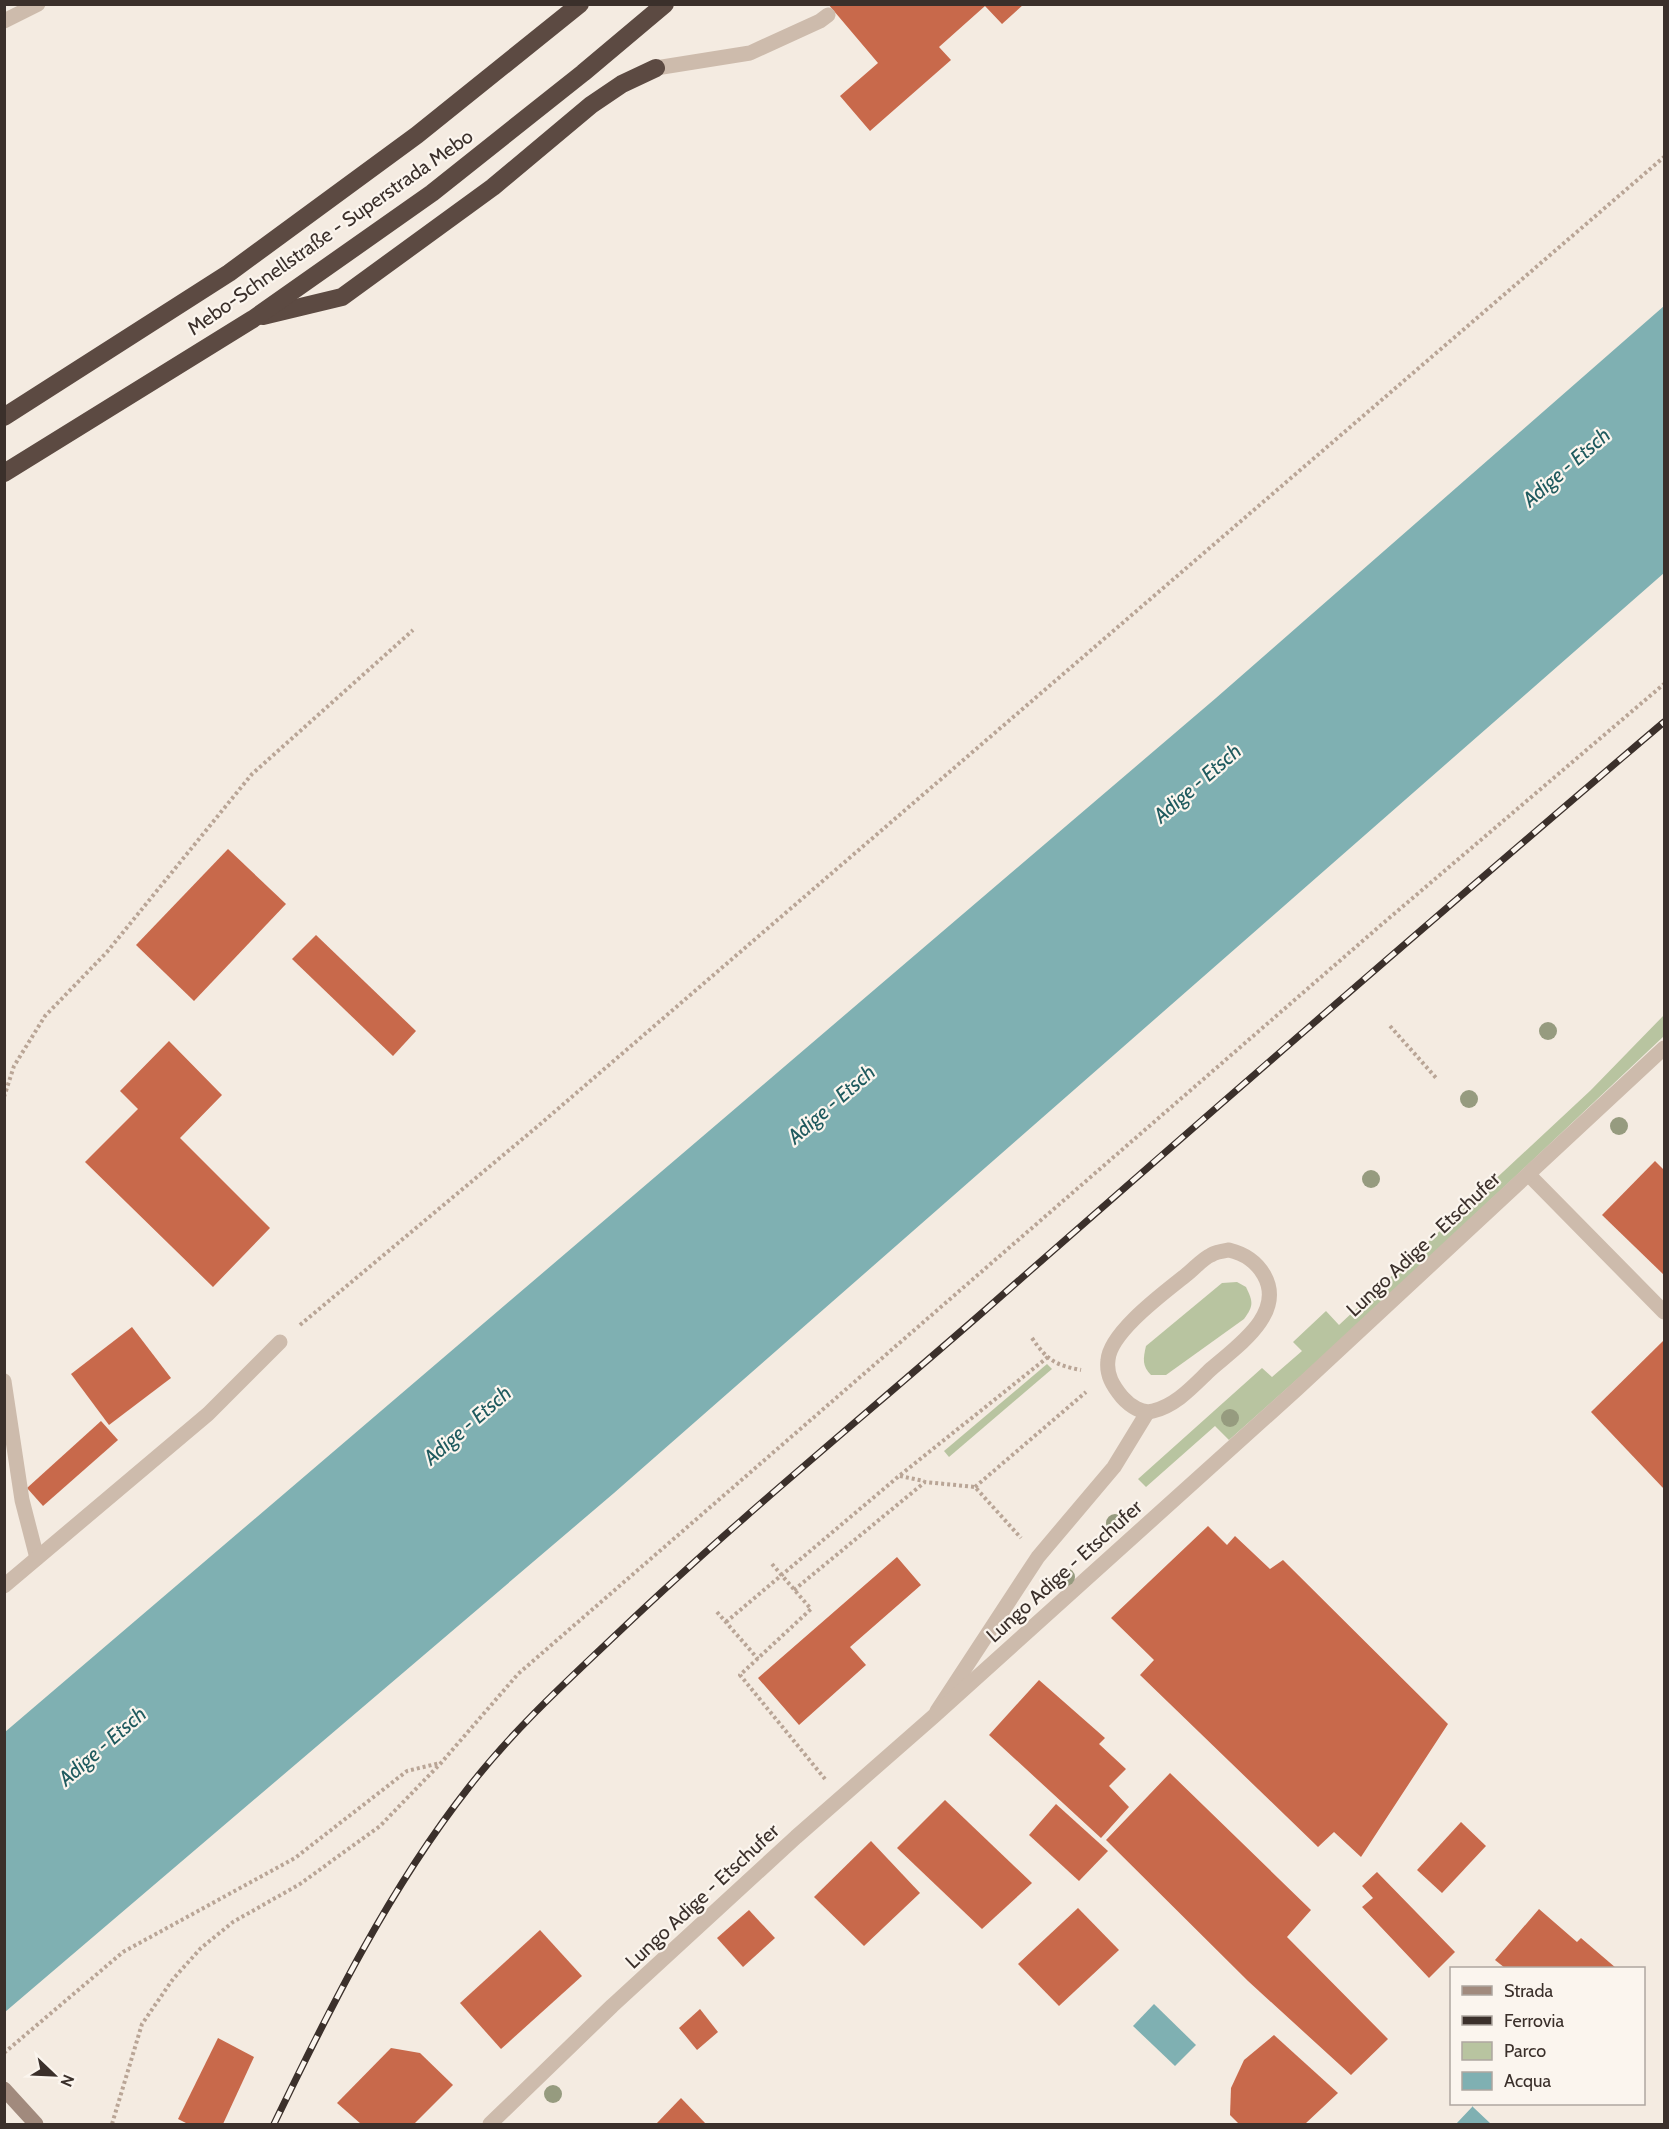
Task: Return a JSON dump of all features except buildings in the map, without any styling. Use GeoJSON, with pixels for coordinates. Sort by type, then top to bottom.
{"type":"FeatureCollection","features":[{"type":"Feature","properties":{"kind":"highway","name":"Mebo-Schnellstraße - Superstrada Mebo"},"geometry":{"type":"LineString","coordinates":[[4,417],[229,273],[417,135],[580,4]]}},
{"type":"Feature","properties":{"kind":"highway","name":"Mebo-Schnellstraße - Superstrada Mebo"},"geometry":{"type":"LineString","coordinates":[[4,473],[253,319],[432,193],[584,73],[665,4]]}},
{"type":"Feature","properties":{"kind":"highway"},"geometry":{"type":"LineString","coordinates":[[253,319],[342,297],[493,187],[591,105],[622,84],[656,68]]}},
{"type":"Feature","properties":{"kind":"main road"},"geometry":{"type":"LineString","coordinates":[[4,2089],[36,2124]]}},
{"type":"Feature","properties":{"kind":"street"},"geometry":{"type":"LineString","coordinates":[[4,21],[38,4]]}},
{"type":"Feature","properties":{"kind":"street"},"geometry":{"type":"LineString","coordinates":[[656,68],[750,53],[820,21],[828,15]]}},
{"type":"Feature","properties":{"kind":"street","name":"Lungo Adige - Etschufer"},"geometry":{"type":"LineString","coordinates":[[490,2124],[612,2006],[841,1796],[934,1716],[1297,1389],[1665,1048]]}},
{"type":"Feature","properties":{"kind":"street"},"geometry":{"type":"LineString","coordinates":[[1529,1175],[1665,1312]]}},
{"type":"Feature","properties":{"kind":"street"},"geometry":{"type":"LineString","coordinates":[[934,1716],[1038,1557],[1114,1467],[1147,1413],[1168,1407],[1254,1331],[1266,1312],[1270,1297],[1267,1281],[1259,1266],[1244,1254],[1229,1250],[1211,1255],[1133,1320],[1112,1344],[1107,1359],[1109,1375],[1114,1388],[1126,1401],[1147,1413]]}},
{"type":"Feature","properties":{"kind":"street"},"geometry":{"type":"LineString","coordinates":[[4,1586],[208,1414],[280,1342]]}},
{"type":"Feature","properties":{"kind":"street"},"geometry":{"type":"LineString","coordinates":[[4,1381],[22,1500],[37,1558]]}},
{"type":"Feature","properties":{"kind":"path"},"geometry":{"type":"LineString","coordinates":[[280,1342],[547,1118],[1665,157]]}},
{"type":"Feature","properties":{"kind":"path"},"geometry":{"type":"LineString","coordinates":[[4,1097],[14,1066],[45,1016],[107,952],[252,774],[413,630]]}},
{"type":"Feature","properties":{"kind":"path"},"geometry":{"type":"LineString","coordinates":[[112,2124],[142,2024],[173,1979],[201,1948],[233,1922],[300,1884],[380,1826],[441,1763],[518,1674],[1381,925],[1665,684]]}},
{"type":"Feature","properties":{"kind":"path"},"geometry":{"type":"LineString","coordinates":[[1390,1026],[1437,1079]]}},
{"type":"Feature","properties":{"kind":"path"},"geometry":{"type":"LineString","coordinates":[[1032,1338],[1040,1350],[1059,1366],[1109,1375]]}},
{"type":"Feature","properties":{"kind":"path"},"geometry":{"type":"LineString","coordinates":[[726,1622],[899,1476],[1048,1357]]}},
{"type":"Feature","properties":{"kind":"path"},"geometry":{"type":"LineString","coordinates":[[975,1487],[1079,1397],[1109,1375]]}},
{"type":"Feature","properties":{"kind":"path"},"geometry":{"type":"LineString","coordinates":[[899,1476],[925,1482],[975,1487],[1038,1557]]}},
{"type":"Feature","properties":{"kind":"path"},"geometry":{"type":"LineString","coordinates":[[794,1590],[925,1482]]}},
{"type":"Feature","properties":{"kind":"path"},"geometry":{"type":"LineString","coordinates":[[772,1564],[811,1609],[740,1675],[830,1786],[841,1796]]}},
{"type":"Feature","properties":{"kind":"path"},"geometry":{"type":"LineString","coordinates":[[717,1612],[758,1659]]}},
{"type":"Feature","properties":{"kind":"path"},"geometry":{"type":"LineString","coordinates":[[4,2053],[123,1952],[295,1858],[407,1771],[441,1763]]}},
{"type":"Feature","properties":{"kind":"green space"},"geometry":{"type":"Polygon","coordinates":[[[1664,1015],[1664,1036],[1357,1326],[1229,1440],[1215,1426],[1146,1487],[1138,1479],[1262,1368],[1272,1377],[1302,1351],[1293,1342],[1326,1311],[1339,1325],[1591,1090],[1664,1015]]]}},
{"type":"Feature","properties":{"kind":"green space"},"geometry":{"type":"Polygon","coordinates":[[[1237,1282],[1246,1287],[1251,1300],[1250,1310],[1244,1319],[1166,1375],[1151,1375],[1144,1362],[1146,1346],[1222,1283],[1237,1282]]]}},
{"type":"Feature","properties":{"kind":"green space"},"geometry":{"type":"Polygon","coordinates":[[[1047,1364],[1052,1369],[949,1457],[944,1451],[1047,1364]]]}},
{"type":"Feature","properties":{"kind":"water","name":"Adige - Etsch"},"geometry":{"type":"Polygon","coordinates":[[[1664,306],[1664,573],[614,1493],[5,2012],[5,1732],[1216,698],[1664,306]]]}},
{"type":"Feature","properties":{"kind":"water"},"geometry":{"type":"Polygon","coordinates":[[[1154,2004],[1196,2045],[1175,2066],[1133,2026],[1154,2004]]]}},
{"type":"Feature","properties":{"kind":"water"},"geometry":{"type":"Polygon","coordinates":[[[1473,2107],[1491,2124],[1456,2124],[1473,2107]]]}},
{"type":"Feature","properties":{"kind":"railway"},"geometry":{"type":"LineString","coordinates":[[274,2124],[362,1950],[413,1866],[469,1787],[542,1705],[667,1587],[759,1505],[1664,722]]}}]}
